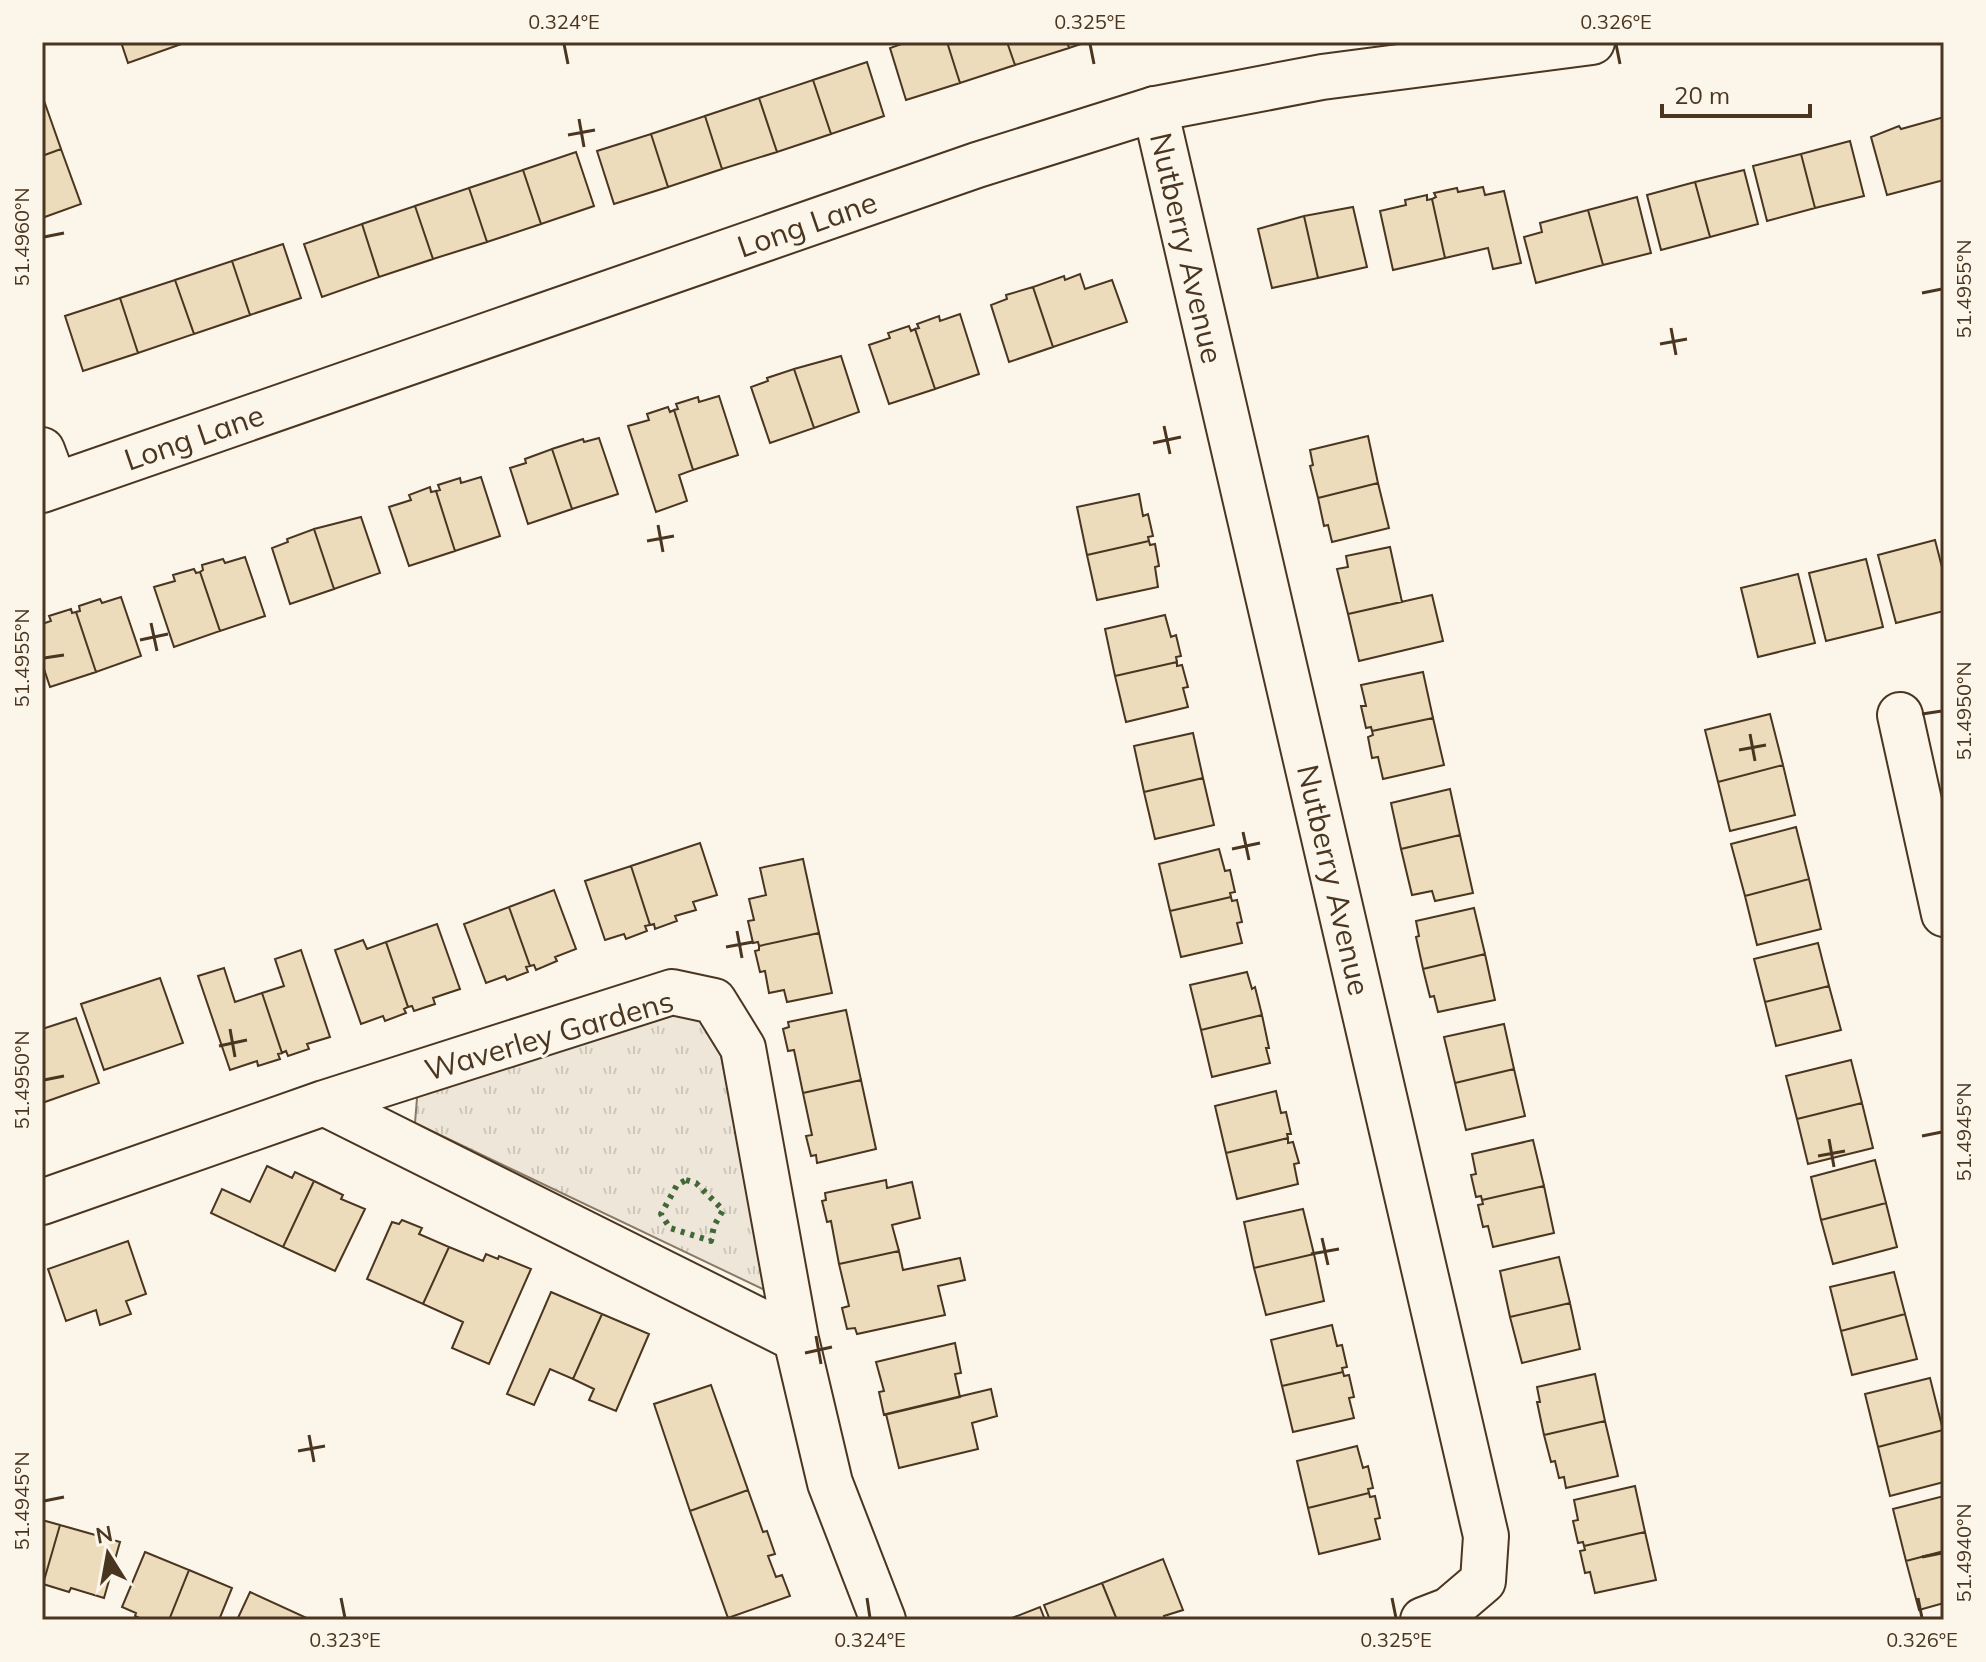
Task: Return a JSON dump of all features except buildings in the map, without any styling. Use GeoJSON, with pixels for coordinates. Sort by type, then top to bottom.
{"type":"FeatureCollection","features":[{"type":"Feature","properties":{"kind":"street","name":"Long Lane"},"geometry":{"type":"LineString","coordinates":[[46,475],[977,165],[1155,109],[1322,77],[1592,42]]}},
{"type":"Feature","properties":{"kind":"street","name":"Nutberry Avenue"},"geometry":{"type":"LineString","coordinates":[[1155,109],[1486,1536],[1483,1581],[1449,1610],[1423,1620]]}},
{"type":"Feature","properties":{"kind":"street"},"geometry":{"type":"LineString","coordinates":[[1900,715],[1930,781],[1944,914]]}},
{"type":"Feature","properties":{"kind":"street","name":"Waverley Gardens"},"geometry":{"type":"LineString","coordinates":[[42,1202],[324,1103],[672,992],[714,1001],[743,1048],[796,1339],[830,1483],[883,1620]]}},
{"type":"Feature","properties":{"kind":"street"},"geometry":{"type":"LineString","coordinates":[[324,1103],[796,1339]]}},
{"type":"Feature","properties":{"kind":"green space"},"geometry":{"type":"Polygon","coordinates":[[[657,1002],[715,1026],[769,1292],[415,1123],[418,1086],[657,1002]]]}},
{"type":"Feature","properties":{"kind":"hedge"},"geometry":{"type":"LineString","coordinates":[[686,1180],[696,1183],[723,1210],[714,1226],[711,1241],[670,1228],[661,1214],[677,1185],[686,1180]]}}]}
